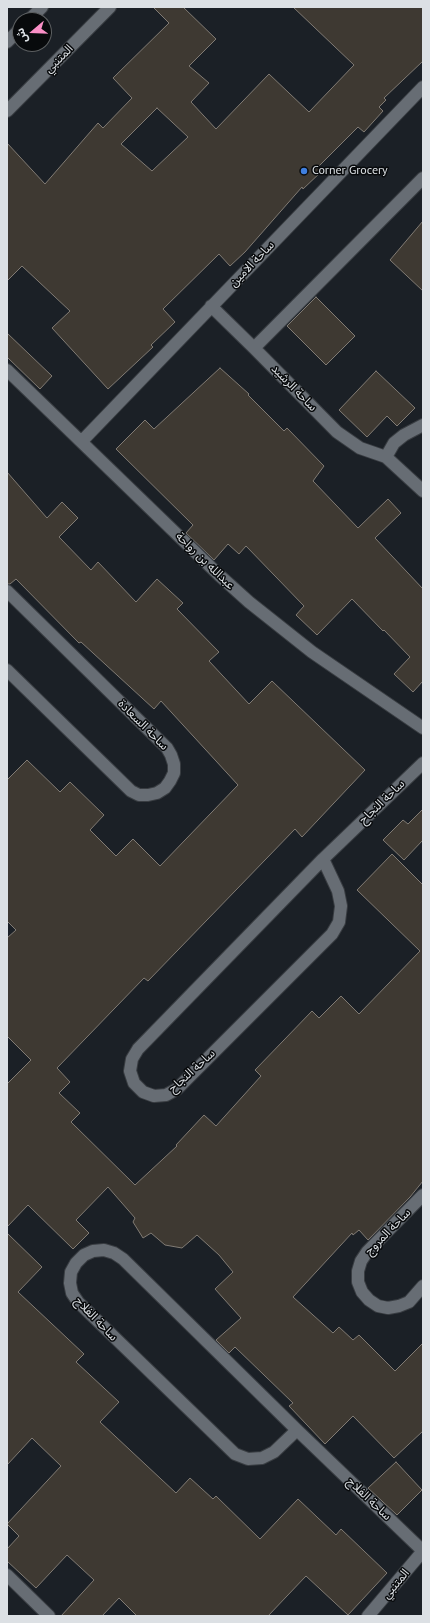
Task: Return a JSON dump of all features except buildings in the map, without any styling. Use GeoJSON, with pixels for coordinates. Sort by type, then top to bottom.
{"type":"FeatureCollection","features":[{"type":"Feature","properties":{"kind":"street","name":"المتنبي"},"geometry":{"type":"LineString","coordinates":[[7,111],[110,7]]}},
{"type":"Feature","properties":{"kind":"street","name":"ساحة الامين"},"geometry":{"type":"LineString","coordinates":[[82,441],[423,88]]}},
{"type":"Feature","properties":{"kind":"street"},"geometry":{"type":"LineString","coordinates":[[254,348],[423,178]]}},
{"type":"Feature","properties":{"kind":"street","name":"ساحة الرشيد"},"geometry":{"type":"LineString","coordinates":[[211,306],[337,432],[360,448],[386,457],[423,491]]}},
{"type":"Feature","properties":{"kind":"street","name":"عبدالله بن رواحة"},"geometry":{"type":"LineString","coordinates":[[7,370],[248,602],[312,652],[423,728]]}},
{"type":"Feature","properties":{"kind":"street"},"geometry":{"type":"LineString","coordinates":[[386,457],[394,443],[404,435],[423,425]]}},
{"type":"Feature","properties":{"kind":"street","name":"ساحة السعادة"},"geometry":{"type":"LineString","coordinates":[[7,591],[166,748],[172,755],[174,764],[174,773],[170,781],[165,788],[148,796],[139,795],[131,791],[7,670]]}},
{"type":"Feature","properties":{"kind":"street","name":"ساحة النجاح"},"geometry":{"type":"LineString","coordinates":[[323,859],[338,891],[341,906],[339,922],[332,934],[177,1089],[166,1095],[154,1096],[143,1092],[134,1083],[130,1072],[132,1059],[138,1049],[323,859],[423,763]]}},
{"type":"Feature","properties":{"kind":"street","name":"ساحة المروج"},"geometry":{"type":"LineString","coordinates":[[423,1195],[368,1252],[361,1261],[358,1271],[358,1282],[362,1292],[369,1300],[378,1306],[388,1308],[409,1302],[423,1286]]}},
{"type":"Feature","properties":{"kind":"street","name":"ساحة الفلاح"},"geometry":{"type":"LineString","coordinates":[[297,1430],[274,1452],[262,1458],[248,1459],[235,1454],[78,1302],[72,1293],[70,1283],[71,1272],[76,1263],[93,1251],[104,1250],[114,1253],[123,1259],[423,1551]]}},
{"type":"Feature","properties":{"kind":"street","name":"المتنبي"},"geometry":{"type":"LineString","coordinates":[[368,1616],[423,1551]]}},
{"type":"Feature","properties":{"kind":"street"},"geometry":{"type":"LineString","coordinates":[[7,1575],[49,1616]]}},
{"type":"Feature","properties":{"kind":"place","name":"Corner Grocery"},"geometry":{"type":"Point","coordinates":[304,171]}}]}
